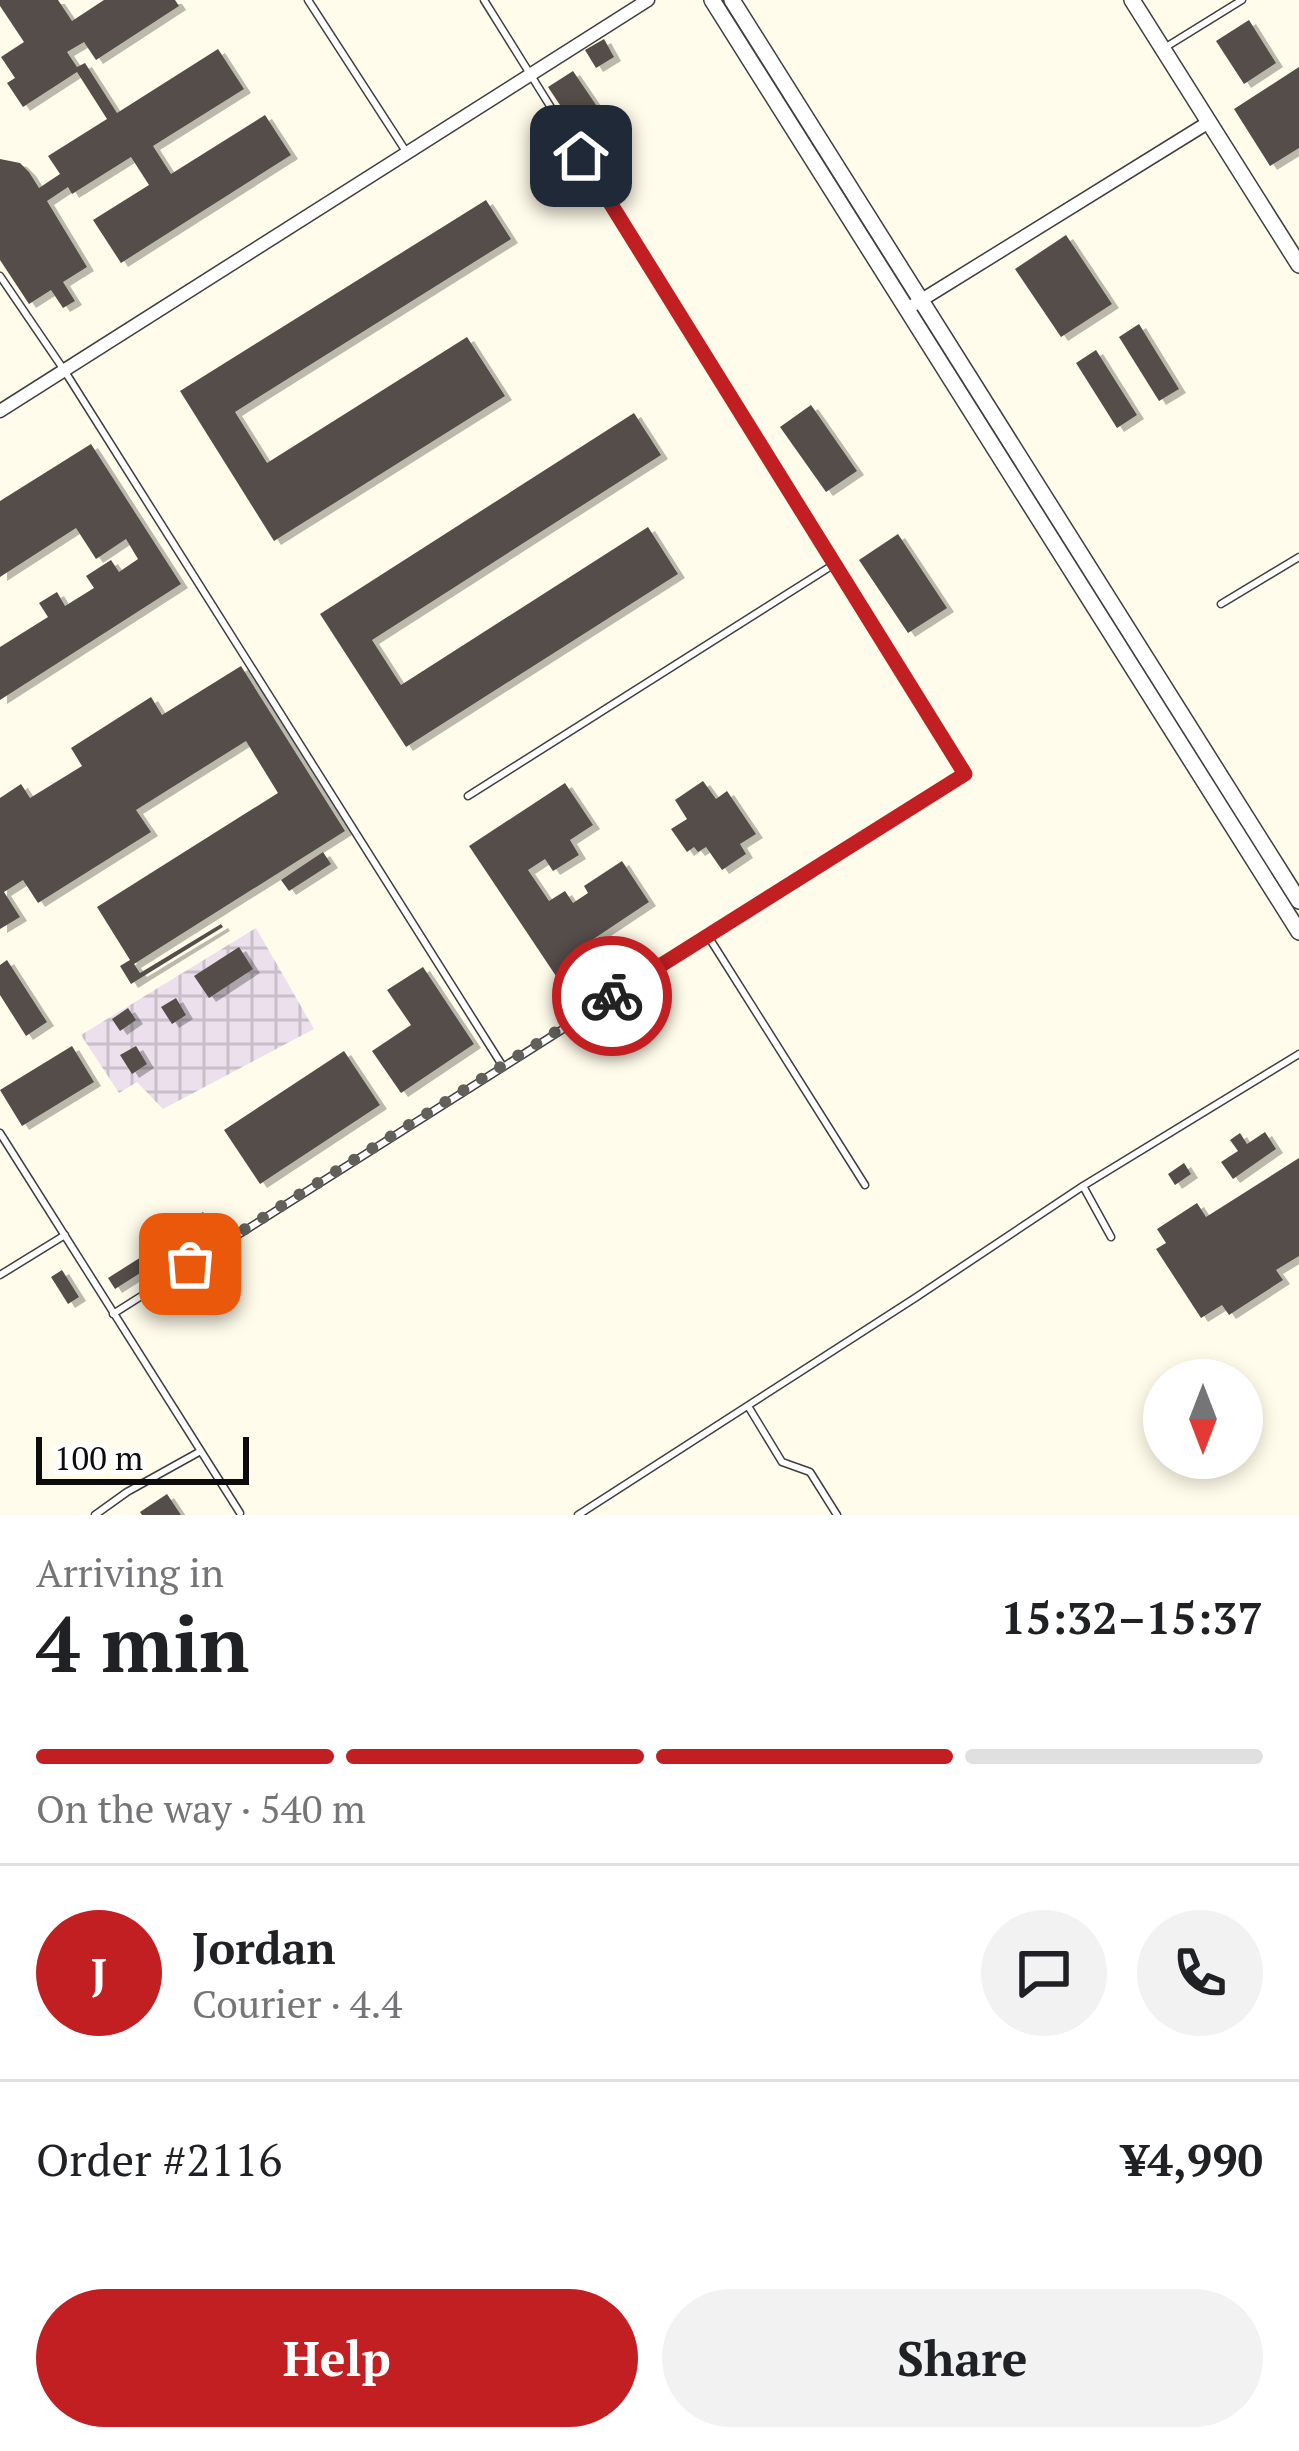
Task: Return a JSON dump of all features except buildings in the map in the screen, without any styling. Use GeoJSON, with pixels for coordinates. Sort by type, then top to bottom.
{"type":"FeatureCollection","features":[{"type":"Feature","properties":{"kind":"street"},"geometry":{"type":"LineString","coordinates":[[0,411],[648,0]]}},
{"type":"Feature","properties":{"kind":"street"},"geometry":{"type":"LineString","coordinates":[[712,0],[1299,901]]}},
{"type":"Feature","properties":{"kind":"street"},"geometry":{"type":"LineString","coordinates":[[732,0],[1299,932]]}},
{"type":"Feature","properties":{"kind":"street"},"geometry":{"type":"LineString","coordinates":[[1132,0],[1299,266]]}},
{"type":"Feature","properties":{"kind":"street"},"geometry":{"type":"LineString","coordinates":[[914,304],[1209,122]]}},
{"type":"Feature","properties":{"kind":"lane"},"geometry":{"type":"LineString","coordinates":[[308,0],[406,153]]}},
{"type":"Feature","properties":{"kind":"lane"},"geometry":{"type":"LineString","coordinates":[[112,1313],[965,774],[484,0]]}},
{"type":"Feature","properties":{"kind":"lane"},"geometry":{"type":"LineString","coordinates":[[1163,49],[1242,0]]}},
{"type":"Feature","properties":{"kind":"lane"},"geometry":{"type":"LineString","coordinates":[[0,275],[502,1065]]}},
{"type":"Feature","properties":{"kind":"lane"},"geometry":{"type":"LineString","coordinates":[[1221,604],[1299,557]]}},
{"type":"Feature","properties":{"kind":"lane"},"geometry":{"type":"LineString","coordinates":[[468,796],[836,562]]}},
{"type":"Feature","properties":{"kind":"lane"},"geometry":{"type":"LineString","coordinates":[[708,936],[865,1185]]}},
{"type":"Feature","properties":{"kind":"lane"},"geometry":{"type":"LineString","coordinates":[[578,1515],[1083,1186],[1299,1054]]}},
{"type":"Feature","properties":{"kind":"lane"},"geometry":{"type":"LineString","coordinates":[[0,1133],[240,1513]]}},
{"type":"Feature","properties":{"kind":"lane"},"geometry":{"type":"LineString","coordinates":[[1083,1186],[1111,1237]]}},
{"type":"Feature","properties":{"kind":"lane"},"geometry":{"type":"LineString","coordinates":[[0,1275],[65,1235]]}},
{"type":"Feature","properties":{"kind":"lane"},"geometry":{"type":"LineString","coordinates":[[748,1406],[782,1462],[810,1472],[837,1515]]}},
{"type":"Feature","properties":{"kind":"lane"},"geometry":{"type":"LineString","coordinates":[[95,1515],[201,1451]]}},
{"type":"Feature","properties":{"kind":"shaded area"},"geometry":{"type":"Polygon","coordinates":[[[256,928],[314,1029],[163,1109],[137,1082],[119,1093],[81,1035],[256,928]]]}},
{"type":"Feature","properties":{"kind":"way so far"},"geometry":{"type":"LineString","coordinates":[[190,1264],[612,996]]}},
{"type":"Feature","properties":{"kind":"route"},"geometry":{"type":"LineString","coordinates":[[581,156],[965,774],[612,996]]}}]}
